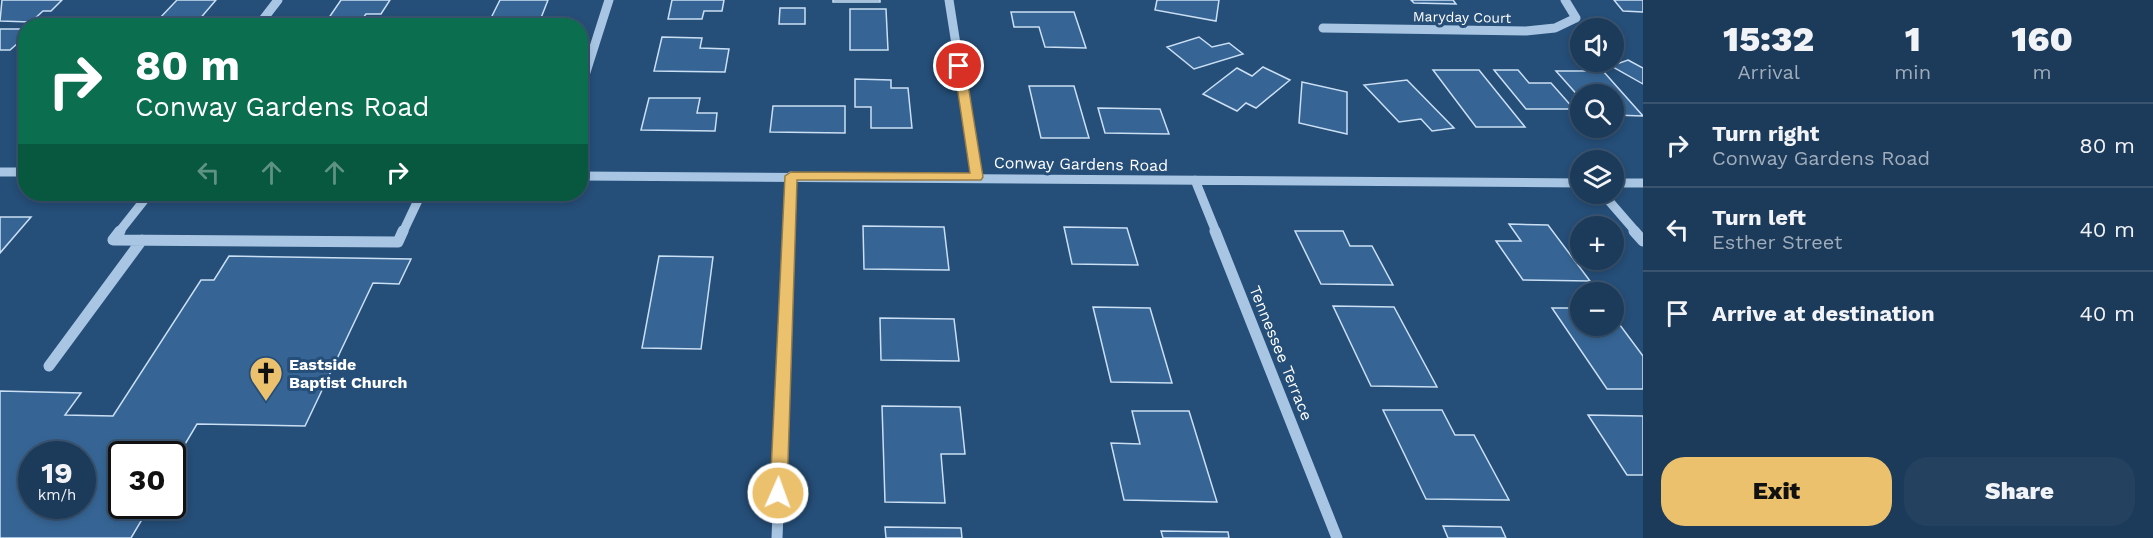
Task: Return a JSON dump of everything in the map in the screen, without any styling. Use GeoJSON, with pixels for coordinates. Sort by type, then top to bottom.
{"type":"FeatureCollection","features":[{"type":"Feature","properties":{"kind":"street"},"geometry":{"type":"LineString","coordinates":[[264,18],[278,0]]}},
{"type":"Feature","properties":{"kind":"street"},"geometry":{"type":"LineString","coordinates":[[588,66],[609,0]]}},
{"type":"Feature","properties":{"kind":"street"},"geometry":{"type":"LineString","coordinates":[[949,0],[977,177]]}},
{"type":"Feature","properties":{"kind":"street","name":"Maryday Court"},"geometry":{"type":"LineString","coordinates":[[1323,27],[1526,31],[1555,28],[1576,18],[1565,0]]}},
{"type":"Feature","properties":{"kind":"street"},"geometry":{"type":"LineString","coordinates":[[0,172],[18,172]]}},
{"type":"Feature","properties":{"kind":"street","name":"Conway Gardens Road"},"geometry":{"type":"LineString","coordinates":[[588,176],[1570,183]]}},
{"type":"Feature","properties":{"kind":"street"},"geometry":{"type":"LineString","coordinates":[[777,538],[791,176]]}},
{"type":"Feature","properties":{"kind":"street","name":"Tennessee Terrace"},"geometry":{"type":"LineString","coordinates":[[1195,180],[1337,538]]}},
{"type":"Feature","properties":{"kind":"street"},"geometry":{"type":"LineString","coordinates":[[1624,183],[1643,183]]}},
{"type":"Feature","properties":{"kind":"street"},"geometry":{"type":"LineString","coordinates":[[144,201],[113,240],[398,242],[418,201]]}},
{"type":"Feature","properties":{"kind":"street"},"geometry":{"type":"LineString","coordinates":[[1611,204],[1643,242]]}},
{"type":"Feature","properties":{"kind":"street"},"geometry":{"type":"LineString","coordinates":[[49,366],[142,240]]}},
{"type":"Feature","properties":{"kind":"building"},"geometry":{"type":"Polygon","coordinates":[[[2,0],[62,0],[51,11],[43,11],[35,18],[18,18],[18,22],[0,21],[2,0]]]}},
{"type":"Feature","properties":{"kind":"building"},"geometry":{"type":"Polygon","coordinates":[[[177,0],[216,0],[201,18],[160,18],[177,0]]]}},
{"type":"Feature","properties":{"kind":"building"},"geometry":{"type":"Polygon","coordinates":[[[341,0],[390,0],[381,14],[366,14],[363,18],[329,18],[341,0]]]}},
{"type":"Feature","properties":{"kind":"building"},"geometry":{"type":"Polygon","coordinates":[[[500,0],[548,0],[541,18],[491,18],[500,0]]]}},
{"type":"Feature","properties":{"kind":"building"},"geometry":{"type":"Polygon","coordinates":[[[672,0],[724,0],[722,11],[704,11],[702,19],[668,19],[672,0]]]}},
{"type":"Feature","properties":{"kind":"building"},"geometry":{"type":"Polygon","coordinates":[[[833,0],[880,0],[880,2],[833,2],[833,0]]]}},
{"type":"Feature","properties":{"kind":"building"},"geometry":{"type":"Polygon","coordinates":[[[1157,0],[1219,0],[1216,21],[1155,10],[1157,0]]]}},
{"type":"Feature","properties":{"kind":"building"},"geometry":{"type":"Polygon","coordinates":[[[1411,0],[1453,0],[1456,4],[1414,3],[1411,0]]]}},
{"type":"Feature","properties":{"kind":"building"},"geometry":{"type":"Polygon","coordinates":[[[1614,0],[1643,0],[1643,12],[1623,11],[1614,0]]]}},
{"type":"Feature","properties":{"kind":"building"},"geometry":{"type":"Polygon","coordinates":[[[780,8],[805,8],[805,24],[779,24],[780,8]]]}},
{"type":"Feature","properties":{"kind":"building"},"geometry":{"type":"Polygon","coordinates":[[[850,9],[886,9],[888,50],[850,50],[850,9]]]}},
{"type":"Feature","properties":{"kind":"building"},"geometry":{"type":"Polygon","coordinates":[[[1011,12],[1074,12],[1086,48],[1045,47],[1039,27],[1014,27],[1011,12]]]}},
{"type":"Feature","properties":{"kind":"building"},"geometry":{"type":"Polygon","coordinates":[[[0,29],[18,29],[18,43],[10,50],[0,50],[0,29]]]}},
{"type":"Feature","properties":{"kind":"building"},"geometry":{"type":"Polygon","coordinates":[[[662,37],[702,38],[700,48],[729,49],[725,72],[654,71],[662,37]]]}},
{"type":"Feature","properties":{"kind":"building"},"geometry":{"type":"Polygon","coordinates":[[[1199,37],[1212,47],[1229,43],[1243,54],[1194,69],[1167,47],[1199,37]]]}},
{"type":"Feature","properties":{"kind":"building"},"geometry":{"type":"Polygon","coordinates":[[[1628,60],[1643,68],[1643,84],[1622,72],[1624,72],[1624,61],[1628,60]]]}},
{"type":"Feature","properties":{"kind":"building"},"geometry":{"type":"Polygon","coordinates":[[[1263,67],[1290,80],[1256,108],[1246,103],[1237,111],[1203,94],[1237,68],[1252,76],[1263,67]]]}},
{"type":"Feature","properties":{"kind":"building"},"geometry":{"type":"Polygon","coordinates":[[[1433,70],[1479,70],[1525,127],[1476,127],[1433,70]]]}},
{"type":"Feature","properties":{"kind":"building"},"geometry":{"type":"Polygon","coordinates":[[[1494,70],[1518,70],[1529,83],[1551,83],[1570,104],[1570,109],[1526,109],[1494,70]]]}},
{"type":"Feature","properties":{"kind":"building"},"geometry":{"type":"Polygon","coordinates":[[[1556,71],[1604,72],[1615,84],[1570,84],[1570,87],[1556,71]]]}},
{"type":"Feature","properties":{"kind":"building"},"geometry":{"type":"Polygon","coordinates":[[[855,79],[891,80],[891,88],[908,88],[912,128],[871,128],[871,107],[855,107],[855,79]]]}},
{"type":"Feature","properties":{"kind":"building"},"geometry":{"type":"Polygon","coordinates":[[[1407,80],[1454,128],[1432,131],[1421,119],[1399,122],[1364,85],[1407,80]]]}},
{"type":"Feature","properties":{"kind":"building"},"geometry":{"type":"Polygon","coordinates":[[[1302,82],[1347,92],[1347,134],[1299,123],[1302,82]]]}},
{"type":"Feature","properties":{"kind":"building"},"geometry":{"type":"Polygon","coordinates":[[[1029,86],[1074,86],[1089,138],[1041,138],[1029,86]]]}},
{"type":"Feature","properties":{"kind":"building"},"geometry":{"type":"Polygon","coordinates":[[[1624,95],[1643,116],[1624,115],[1624,95]]]}},
{"type":"Feature","properties":{"kind":"building"},"geometry":{"type":"Polygon","coordinates":[[[649,98],[700,98],[697,113],[717,113],[715,131],[641,130],[649,98]]]}},
{"type":"Feature","properties":{"kind":"building"},"geometry":{"type":"Polygon","coordinates":[[[773,106],[845,106],[845,133],[770,132],[773,106]]]}},
{"type":"Feature","properties":{"kind":"building"},"geometry":{"type":"Polygon","coordinates":[[[1098,108],[1160,109],[1169,134],[1105,133],[1098,108]]]}},
{"type":"Feature","properties":{"kind":"building"},"geometry":{"type":"Polygon","coordinates":[[[0,217],[31,217],[0,253],[0,217]]]}},
{"type":"Feature","properties":{"kind":"building"},"geometry":{"type":"Polygon","coordinates":[[[1509,224],[1548,225],[1570,254],[1570,270],[1582,270],[1590,281],[1523,280],[1496,241],[1521,241],[1509,224]]]}},
{"type":"Feature","properties":{"kind":"building"},"geometry":{"type":"Polygon","coordinates":[[[863,226],[944,227],[949,270],[864,269],[863,226]]]}},
{"type":"Feature","properties":{"kind":"building"},"geometry":{"type":"Polygon","coordinates":[[[1064,227],[1127,228],[1138,265],[1072,264],[1064,227]]]}},
{"type":"Feature","properties":{"kind":"building"},"geometry":{"type":"Polygon","coordinates":[[[1295,231],[1343,231],[1350,246],[1372,246],[1393,285],[1321,284],[1295,231]]]}},
{"type":"Feature","properties":{"kind":"building"},"geometry":{"type":"Polygon","coordinates":[[[229,256],[411,259],[399,284],[373,283],[305,426],[197,424],[186,442],[108,441],[108,519],[142,519],[131,538],[0,538],[0,391],[81,393],[65,415],[113,416],[201,280],[214,280],[229,256]]]}},
{"type":"Feature","properties":{"kind":"building"},"geometry":{"type":"Polygon","coordinates":[[[659,256],[713,257],[701,349],[642,348],[659,256]]]}},
{"type":"Feature","properties":{"kind":"building"},"geometry":{"type":"Polygon","coordinates":[[[1333,306],[1394,307],[1437,387],[1371,386],[1333,306]]]}},
{"type":"Feature","properties":{"kind":"building"},"geometry":{"type":"Polygon","coordinates":[[[1093,307],[1150,308],[1172,383],[1111,382],[1093,307]]]}},
{"type":"Feature","properties":{"kind":"building"},"geometry":{"type":"Polygon","coordinates":[[[1552,308],[1570,308],[1570,335],[1552,308]]]}},
{"type":"Feature","properties":{"kind":"building"},"geometry":{"type":"Polygon","coordinates":[[[880,318],[954,319],[959,361],[881,360],[880,318]]]}},
{"type":"Feature","properties":{"kind":"building"},"geometry":{"type":"Polygon","coordinates":[[[1624,330],[1643,356],[1643,389],[1607,389],[1571,336],[1624,336],[1624,330]]]}},
{"type":"Feature","properties":{"kind":"building"},"geometry":{"type":"Polygon","coordinates":[[[882,406],[960,407],[965,454],[941,454],[945,503],[885,502],[882,406]]]}},
{"type":"Feature","properties":{"kind":"building"},"geometry":{"type":"Polygon","coordinates":[[[1383,410],[1442,410],[1455,435],[1474,435],[1509,500],[1426,499],[1383,410]]]}},
{"type":"Feature","properties":{"kind":"building"},"geometry":{"type":"Polygon","coordinates":[[[1132,411],[1189,411],[1217,502],[1124,500],[1111,443],[1140,444],[1132,411]]]}},
{"type":"Feature","properties":{"kind":"building"},"geometry":{"type":"Polygon","coordinates":[[[1588,415],[1643,416],[1643,475],[1627,475],[1588,415]]]}},
{"type":"Feature","properties":{"kind":"building"},"geometry":{"type":"Polygon","coordinates":[[[1443,526],[1501,527],[1506,538],[1448,538],[1443,526]]]}},
{"type":"Feature","properties":{"kind":"building"},"geometry":{"type":"Polygon","coordinates":[[[885,527],[961,528],[962,538],[886,538],[885,527]]]}},
{"type":"Feature","properties":{"kind":"building"},"geometry":{"type":"Polygon","coordinates":[[[1161,531],[1228,532],[1229,538],[1163,538],[1161,531]]]}},
{"type":"Feature","properties":{"kind":"place","name":"Eastside Baptist Church"},"geometry":{"type":"Point","coordinates":[266,402]}},
{"type":"Feature","properties":{"kind":"route"},"geometry":{"type":"LineString","coordinates":[[778,493],[791,176],[977,177],[959,66]]}}]}
